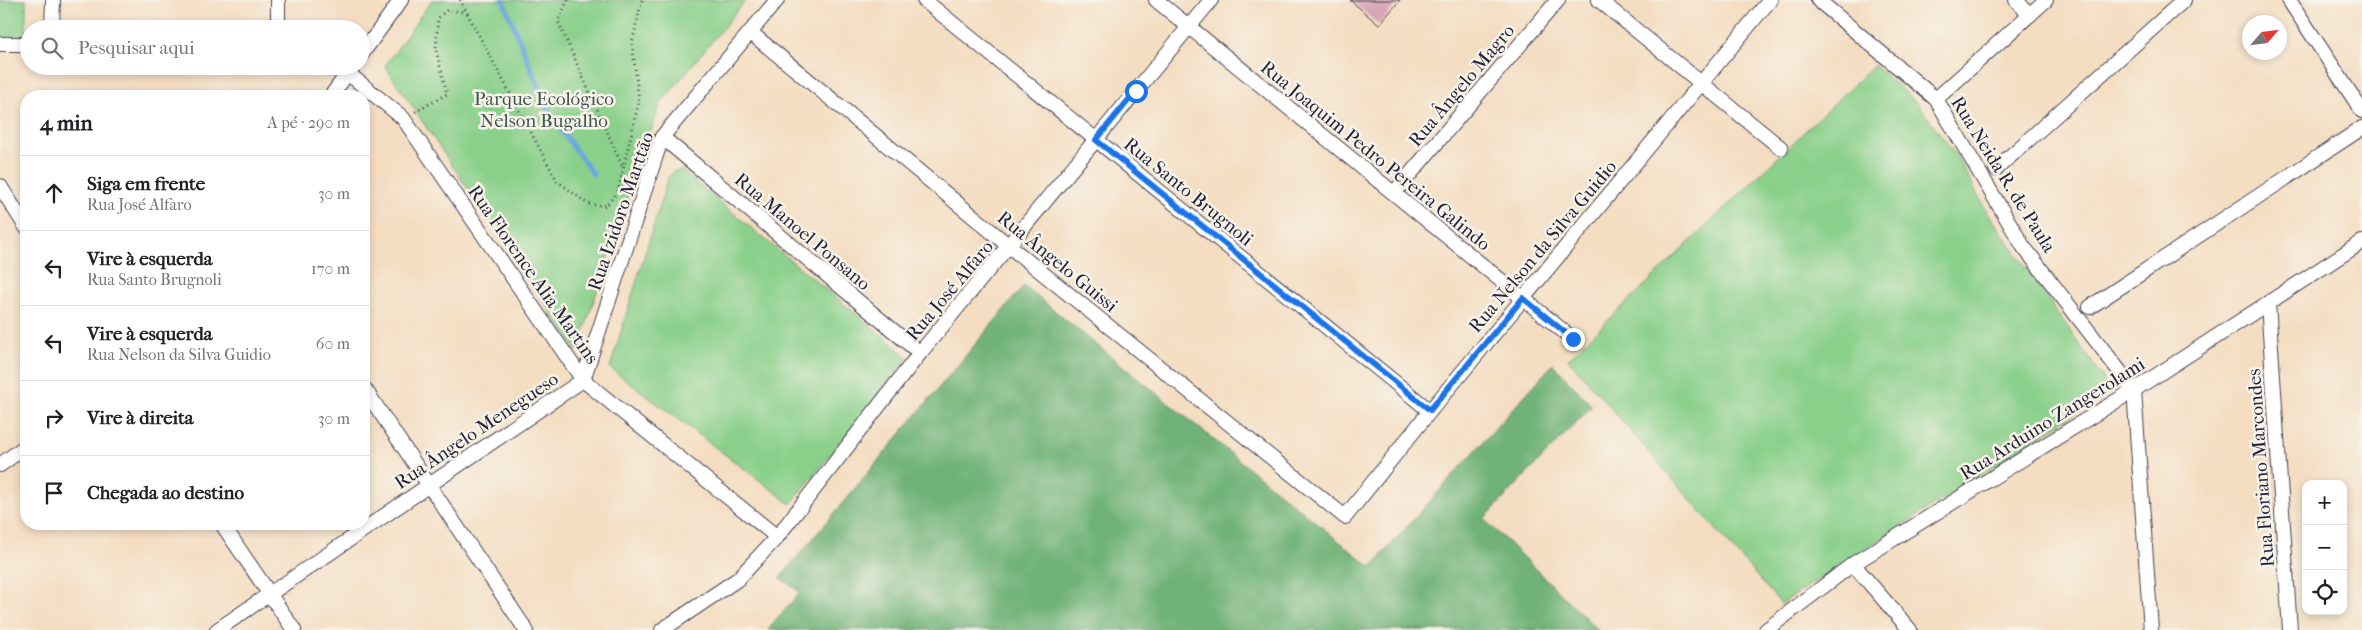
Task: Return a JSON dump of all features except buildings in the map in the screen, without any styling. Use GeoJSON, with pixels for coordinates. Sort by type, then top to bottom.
{"type":"FeatureCollection","features":[{"type":"Feature","properties":{"kind":"street"},"geometry":{"type":"LineString","coordinates":[[52,0],[52,20]]}},
{"type":"Feature","properties":{"kind":"street"},"geometry":{"type":"LineString","coordinates":[[278,0],[278,20]]}},
{"type":"Feature","properties":{"kind":"street"},"geometry":{"type":"LineString","coordinates":[[370,42],[401,0]]}},
{"type":"Feature","properties":{"kind":"street","name":"Rua Izidoro Marttão"},"geometry":{"type":"LineString","coordinates":[[583,380],[662,137],[777,0]]}},
{"type":"Feature","properties":{"kind":"street","name":"Rua Santo Brugnoli"},"geometry":{"type":"LineString","coordinates":[[924,0],[1430,410]]}},
{"type":"Feature","properties":{"kind":"street","name":"Rua Joaquim Pedro Pereira Galindo"},"geometry":{"type":"LineString","coordinates":[[1156,0],[1573,339]]}},
{"type":"Feature","properties":{"kind":"street","name":"Rua José Alfaro"},"geometry":{"type":"LineString","coordinates":[[662,630],[738,579],[777,537],[920,354],[1211,0]]}},
{"type":"Feature","properties":{"kind":"street","name":"Rua Ângelo Magro"},"geometry":{"type":"LineString","coordinates":[[1394,193],[1558,0]]}},
{"type":"Feature","properties":{"kind":"street"},"geometry":{"type":"LineString","coordinates":[[1599,0],[1781,148]]}},
{"type":"Feature","properties":{"kind":"street","name":"Rua Nelson da Silva Guidio"},"geometry":{"type":"LineString","coordinates":[[1345,517],[1430,410],[1770,0]]}},
{"type":"Feature","properties":{"kind":"street","name":"Rua Neida R. de Paula"},"geometry":{"type":"LineString","coordinates":[[1818,0],[1936,99],[2023,246],[2134,390]]}},
{"type":"Feature","properties":{"kind":"street"},"geometry":{"type":"LineString","coordinates":[[2016,0],[2030,15]]}},
{"type":"Feature","properties":{"kind":"street"},"geometry":{"type":"LineString","coordinates":[[1936,99],[2046,0]]}},
{"type":"Feature","properties":{"kind":"street"},"geometry":{"type":"LineString","coordinates":[[1996,170],[2184,0]]}},
{"type":"Feature","properties":{"kind":"street"},"geometry":{"type":"LineString","coordinates":[[2289,0],[2362,110]]}},
{"type":"Feature","properties":{"kind":"street","name":"Rua Ângelo Guissi"},"geometry":{"type":"LineString","coordinates":[[750,32],[1009,246],[1345,517]]}},
{"type":"Feature","properties":{"kind":"street"},"geometry":{"type":"LineString","coordinates":[[0,44],[20,44]]}},
{"type":"Feature","properties":{"kind":"street"},"geometry":{"type":"LineString","coordinates":[[334,90],[342,75]]}},
{"type":"Feature","properties":{"kind":"street","name":"Rua Florence Alia Martins"},"geometry":{"type":"LineString","coordinates":[[354,75],[403,118],[583,380],[777,537]]}},
{"type":"Feature","properties":{"kind":"street"},"geometry":{"type":"LineString","coordinates":[[2090,307],[2362,128]]}},
{"type":"Feature","properties":{"kind":"street","name":"Rua Manoel Ponsano"},"geometry":{"type":"LineString","coordinates":[[662,137],[920,354]]}},
{"type":"Feature","properties":{"kind":"street"},"geometry":{"type":"LineString","coordinates":[[0,186],[6,203],[20,220]]}},
{"type":"Feature","properties":{"kind":"street"},"geometry":{"type":"LineString","coordinates":[[6,203],[20,204]]}},
{"type":"Feature","properties":{"kind":"street","name":"Rua Arduino Zangerolami"},"geometry":{"type":"LineString","coordinates":[[1766,630],[1853,564],[2134,390],[2362,242]]}},
{"type":"Feature","properties":{"kind":"street","name":"Rua Floriano Marcondes"},"geometry":{"type":"LineString","coordinates":[[2268,303],[2290,630]]}},
{"type":"Feature","properties":{"kind":"street","name":"Rua Ângelo Menegueso"},"geometry":{"type":"LineString","coordinates":[[370,525],[583,380]]}},
{"type":"Feature","properties":{"kind":"street"},"geometry":{"type":"LineString","coordinates":[[2134,390],[2151,630]]}},
{"type":"Feature","properties":{"kind":"street"},"geometry":{"type":"LineString","coordinates":[[370,397],[526,630]]}},
{"type":"Feature","properties":{"kind":"street"},"geometry":{"type":"LineString","coordinates":[[0,465],[20,450]]}},
{"type":"Feature","properties":{"kind":"street"},"geometry":{"type":"LineString","coordinates":[[226,530],[294,630]]}},
{"type":"Feature","properties":{"kind":"street","name":"Rua Ângelo Menegueso"},"geometry":{"type":"LineString","coordinates":[[217,630],[362,530]]}},
{"type":"Feature","properties":{"kind":"street"},"geometry":{"type":"LineString","coordinates":[[1853,564],[1910,630]]}},
{"type":"Feature","properties":{"kind":"path"},"geometry":{"type":"LineString","coordinates":[[460,0],[557,181],[588,204],[606,206],[618,190],[639,102],[632,43],[642,0]]}},
{"type":"Feature","properties":{"kind":"path"},"geometry":{"type":"LineString","coordinates":[[568,0],[558,21],[623,169]]}},
{"type":"Feature","properties":{"kind":"path"},"geometry":{"type":"LineString","coordinates":[[403,118],[447,94],[436,50],[438,18],[446,10],[465,12]]}},
{"type":"Feature","properties":{"kind":"green space"},"geometry":{"type":"Polygon","coordinates":[[[0,0],[26,0],[26,20],[20,20],[20,39],[0,37],[0,0]]]}},
{"type":"Feature","properties":{"kind":"green space","name":"Parque Ecológico Nelson Bugalho"},"geometry":{"type":"Polygon","coordinates":[[[432,0],[746,0],[660,104],[577,351],[385,66],[432,0]]]}},
{"type":"Feature","properties":{"kind":"green space"},"geometry":{"type":"Polygon","coordinates":[[[1874,65],[1918,104],[1957,157],[1986,210],[2105,381],[2107,393],[1781,604],[1568,359],[1874,65]]]}},
{"type":"Feature","properties":{"kind":"green space"},"geometry":{"type":"Polygon","coordinates":[[[681,170],[908,357],[791,504],[610,368],[668,178],[673,172],[681,170]]]}},
{"type":"Feature","properties":{"kind":"green space"},"geometry":{"type":"Polygon","coordinates":[[[1024,286],[1371,567],[1553,364],[1592,406],[1484,519],[1598,630],[768,630],[800,592],[780,578],[1024,286]]]}},
{"type":"Feature","properties":{"kind":"waterway"},"geometry":{"type":"LineString","coordinates":[[503,0],[550,115],[593,174]]}},
{"type":"Feature","properties":{"kind":"route"},"geometry":{"type":"LineString","coordinates":[[1136,91],[1096,140],[1430,410],[1523,298],[1573,339]]}}]}
